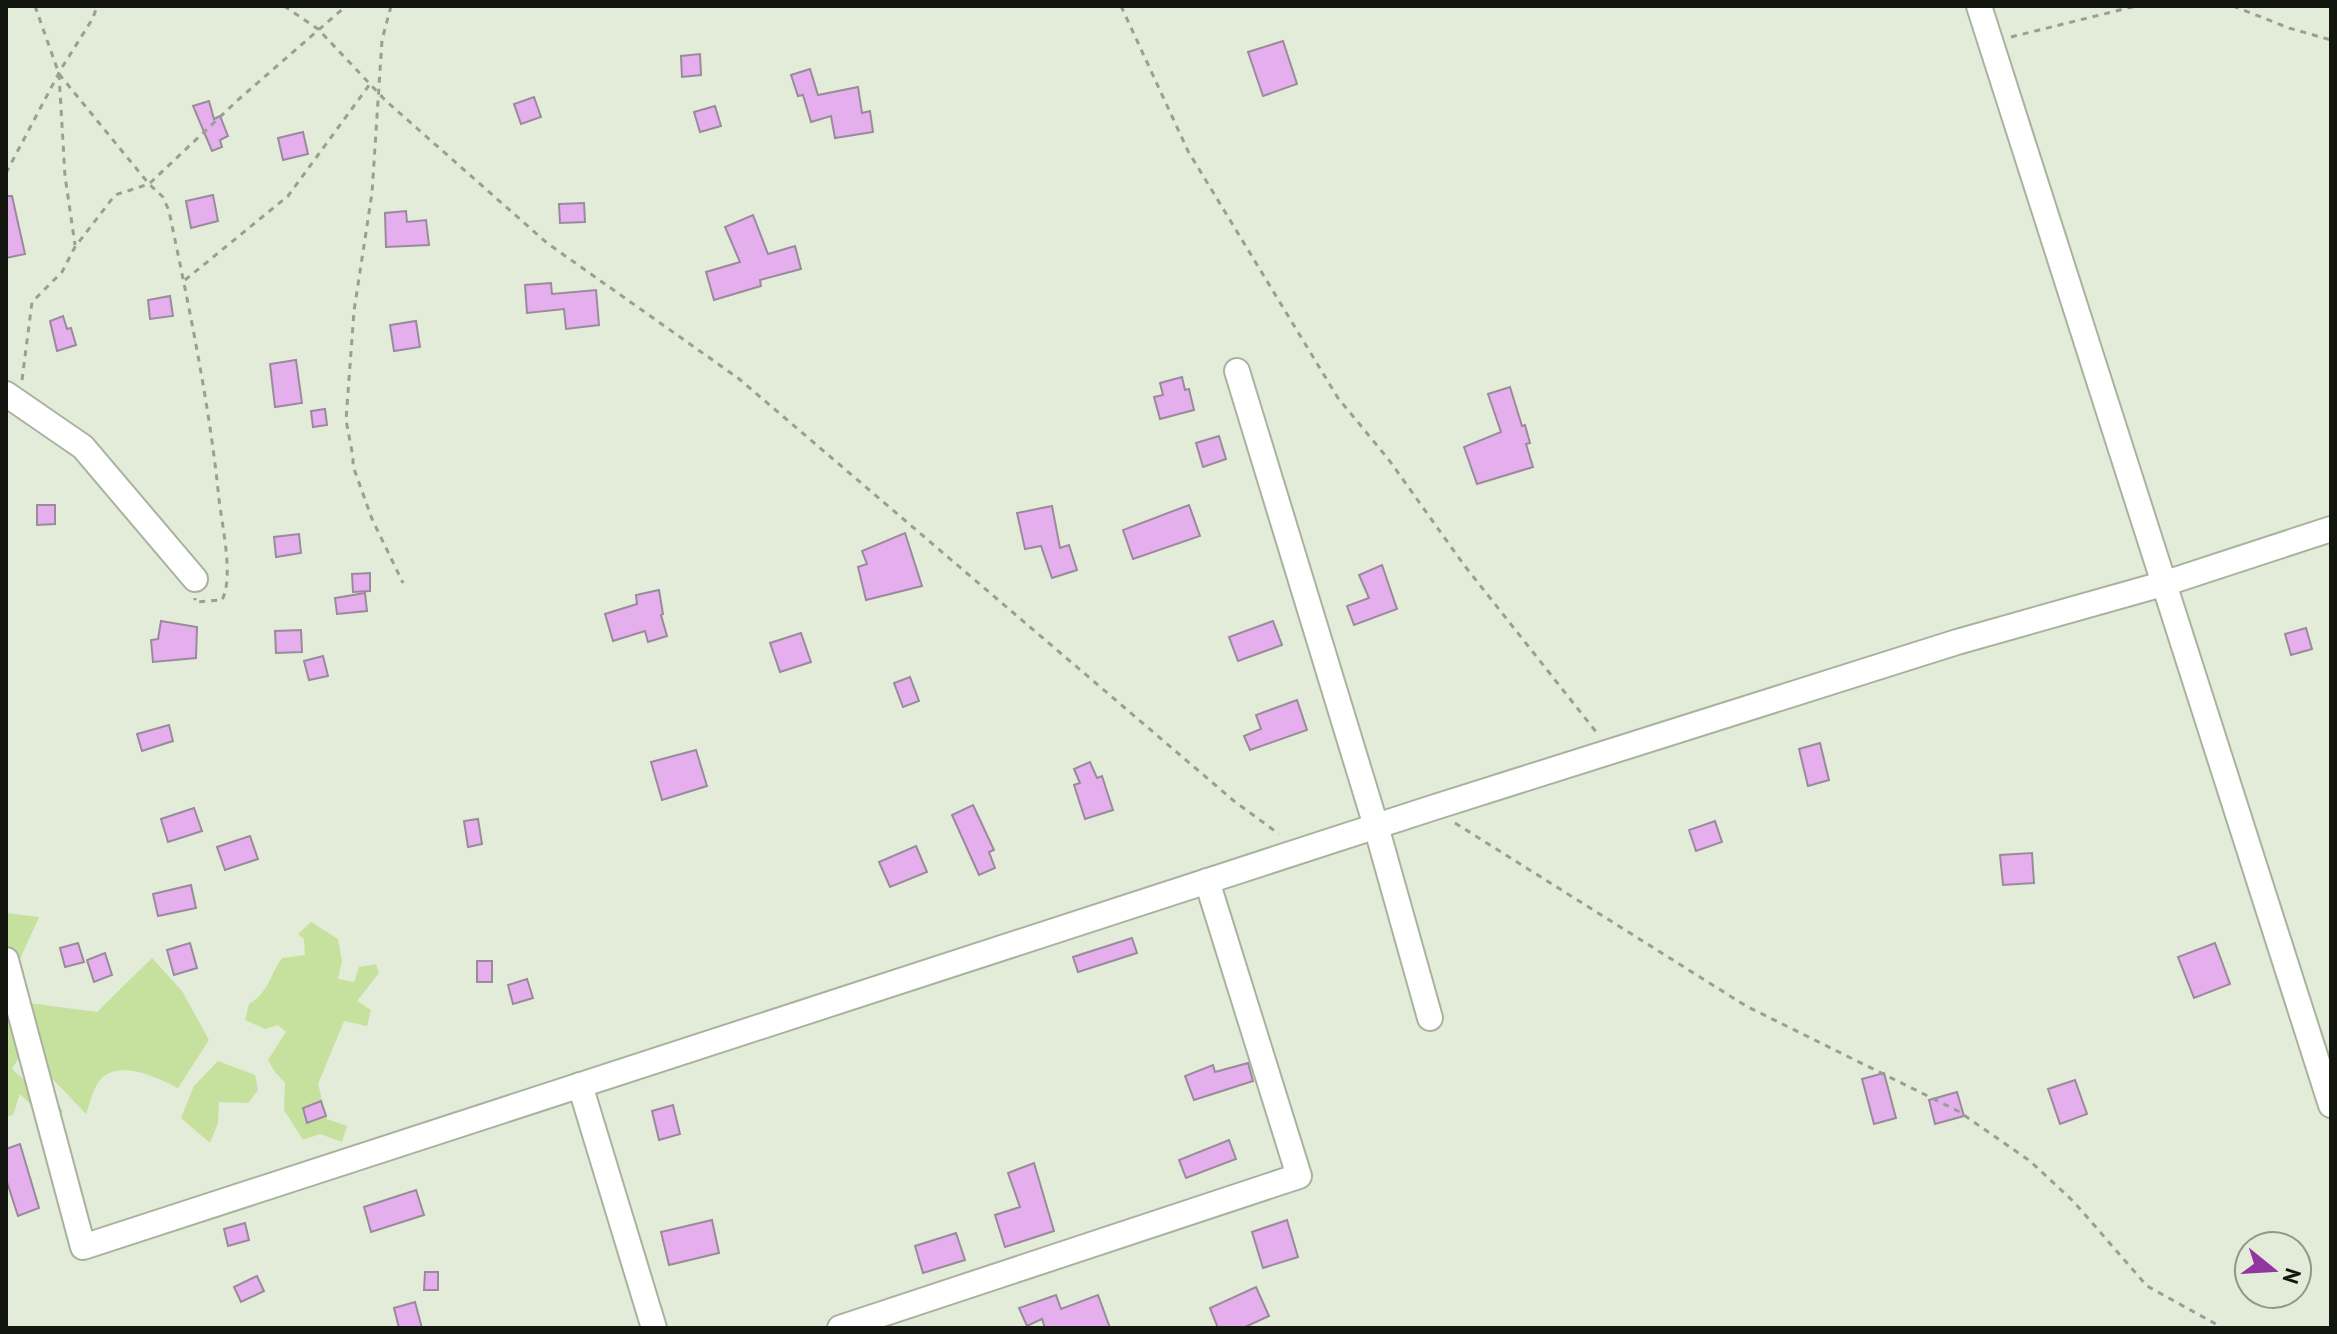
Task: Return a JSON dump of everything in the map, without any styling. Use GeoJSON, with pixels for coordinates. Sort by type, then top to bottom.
{"type":"FeatureCollection","features":[{"type":"Feature","properties":{"kind":"street"},"geometry":{"type":"LineString","coordinates":[[1979,6],[2331,1105]]}},
{"type":"Feature","properties":{"kind":"street"},"geometry":{"type":"LineString","coordinates":[[1237,371],[1376,826],[1430,1018]]}},
{"type":"Feature","properties":{"kind":"street"},"geometry":{"type":"LineString","coordinates":[[13,398],[83,447],[195,579]]}},
{"type":"Feature","properties":{"kind":"street"},"geometry":{"type":"LineString","coordinates":[[6,960],[83,1247],[1432,808],[1957,642],[2166,583],[2331,529]]}},
{"type":"Feature","properties":{"kind":"street"},"geometry":{"type":"LineString","coordinates":[[840,1328],[1299,1176],[1207,881]]}},
{"type":"Feature","properties":{"kind":"street"},"geometry":{"type":"LineString","coordinates":[[580,1085],[654,1328]]}},
{"type":"Feature","properties":{"kind":"path"},"geometry":{"type":"LineString","coordinates":[[35,6],[59,74],[65,176],[75,247]]}},
{"type":"Feature","properties":{"kind":"path"},"geometry":{"type":"LineString","coordinates":[[6,173],[97,6]]}},
{"type":"Feature","properties":{"kind":"path"},"geometry":{"type":"LineString","coordinates":[[284,6],[318,29],[378,92],[547,243],[738,378],[1234,801],[1302,850]]}},
{"type":"Feature","properties":{"kind":"path"},"geometry":{"type":"LineString","coordinates":[[13,398],[32,302],[62,272],[75,247],[115,195],[149,184],[346,6]]}},
{"type":"Feature","properties":{"kind":"path"},"geometry":{"type":"LineString","coordinates":[[391,6],[382,40],[372,193],[354,311],[346,420],[357,480],[403,583]]}},
{"type":"Feature","properties":{"kind":"path"},"geometry":{"type":"LineString","coordinates":[[1121,6],[1188,151],[1338,398],[1389,460],[1464,565],[1612,751]]}},
{"type":"Feature","properties":{"kind":"path"},"geometry":{"type":"LineString","coordinates":[[1991,42],[2136,6]]}},
{"type":"Feature","properties":{"kind":"path"},"geometry":{"type":"LineString","coordinates":[[2233,6],[2289,28],[2331,40]]}},
{"type":"Feature","properties":{"kind":"path"},"geometry":{"type":"LineString","coordinates":[[59,74],[163,197],[169,211],[206,389],[229,576],[222,600],[195,602],[195,579]]}},
{"type":"Feature","properties":{"kind":"path"},"geometry":{"type":"LineString","coordinates":[[184,281],[288,196],[370,84]]}},
{"type":"Feature","properties":{"kind":"path"},"geometry":{"type":"LineString","coordinates":[[1432,808],[1746,1006],[1958,1111],[2030,1161],[2074,1202],[2147,1286],[2223,1328]]}},
{"type":"Feature","properties":{"kind":"green space"},"geometry":{"type":"Polygon","coordinates":[[[6,913],[39,917],[19,961],[29,1003],[97,1012],[152,958],[182,991],[209,1040],[178,1088],[139,1072],[109,1073],[98,1082],[86,1114],[24,1049],[12,1069],[33,1088],[42,1084],[63,1111],[54,1127],[20,1094],[13,1115],[6,1117],[6,913]]]}},
{"type":"Feature","properties":{"kind":"green space"},"geometry":{"type":"Polygon","coordinates":[[[311,922],[338,939],[342,961],[338,979],[354,982],[359,967],[376,964],[379,973],[357,1001],[371,1010],[367,1026],[344,1021],[318,1084],[327,1119],[347,1126],[342,1142],[320,1134],[303,1140],[284,1110],[285,1083],[268,1060],[286,1032],[278,1025],[265,1029],[245,1020],[249,1004],[265,989],[282,958],[305,955],[304,939],[298,934],[311,922]]]}},
{"type":"Feature","properties":{"kind":"green space"},"geometry":{"type":"Polygon","coordinates":[[[218,1061],[255,1075],[258,1090],[248,1103],[219,1102],[218,1123],[210,1143],[181,1118],[194,1086],[218,1061]]]}},
{"type":"Feature","properties":{"kind":"building"},"geometry":{"type":"Polygon","coordinates":[[[1283,41],[1297,84],[1263,96],[1248,52],[1283,41]]]}},
{"type":"Feature","properties":{"kind":"building"},"geometry":{"type":"Polygon","coordinates":[[[700,54],[701,75],[682,77],[681,56],[700,54]]]}},
{"type":"Feature","properties":{"kind":"building"},"geometry":{"type":"Polygon","coordinates":[[[810,69],[818,95],[858,87],[862,113],[870,111],[873,132],[835,138],[831,116],[811,122],[803,95],[798,96],[791,75],[810,69]]]}},
{"type":"Feature","properties":{"kind":"building"},"geometry":{"type":"Polygon","coordinates":[[[534,97],[541,117],[521,124],[514,104],[534,97]]]}},
{"type":"Feature","properties":{"kind":"building"},"geometry":{"type":"Polygon","coordinates":[[[209,101],[214,119],[220,116],[228,136],[220,140],[222,147],[212,151],[193,106],[209,101]]]}},
{"type":"Feature","properties":{"kind":"building"},"geometry":{"type":"Polygon","coordinates":[[[715,106],[721,126],[700,132],[694,112],[715,106]]]}},
{"type":"Feature","properties":{"kind":"building"},"geometry":{"type":"Polygon","coordinates":[[[303,132],[308,154],[283,160],[278,138],[303,132]]]}},
{"type":"Feature","properties":{"kind":"building"},"geometry":{"type":"Polygon","coordinates":[[[213,195],[218,221],[191,228],[186,201],[213,195]]]}},
{"type":"Feature","properties":{"kind":"building"},"geometry":{"type":"Polygon","coordinates":[[[6,196],[12,196],[25,254],[6,258],[6,196]]]}},
{"type":"Feature","properties":{"kind":"building"},"geometry":{"type":"Polygon","coordinates":[[[584,203],[585,222],[560,223],[559,204],[584,203]]]}},
{"type":"Feature","properties":{"kind":"building"},"geometry":{"type":"Polygon","coordinates":[[[406,211],[407,222],[426,220],[429,245],[386,247],[385,213],[406,211]]]}},
{"type":"Feature","properties":{"kind":"building"},"geometry":{"type":"Polygon","coordinates":[[[753,215],[768,254],[795,246],[801,269],[760,280],[761,286],[714,300],[706,272],[740,262],[725,227],[753,215]]]}},
{"type":"Feature","properties":{"kind":"building"},"geometry":{"type":"Polygon","coordinates":[[[551,283],[552,294],[596,290],[599,325],[566,329],[564,309],[527,313],[525,285],[551,283]]]}},
{"type":"Feature","properties":{"kind":"building"},"geometry":{"type":"Polygon","coordinates":[[[170,296],[173,316],[150,319],[148,300],[170,296]]]}},
{"type":"Feature","properties":{"kind":"building"},"geometry":{"type":"Polygon","coordinates":[[[63,316],[76,345],[57,351],[50,321],[63,316]]]}},
{"type":"Feature","properties":{"kind":"building"},"geometry":{"type":"Polygon","coordinates":[[[416,321],[420,347],[394,351],[390,325],[416,321]]]}},
{"type":"Feature","properties":{"kind":"building"},"geometry":{"type":"Polygon","coordinates":[[[296,360],[302,403],[275,407],[270,364],[296,360]]]}},
{"type":"Feature","properties":{"kind":"building"},"geometry":{"type":"Polygon","coordinates":[[[1182,377],[1185,390],[1189,389],[1194,410],[1160,419],[1154,397],[1163,395],[1160,383],[1182,377]]]}},
{"type":"Feature","properties":{"kind":"building"},"geometry":{"type":"Polygon","coordinates":[[[1510,387],[1522,426],[1525,425],[1530,443],[1526,444],[1533,467],[1477,484],[1464,447],[1501,432],[1488,394],[1510,387]]]}},
{"type":"Feature","properties":{"kind":"building"},"geometry":{"type":"Polygon","coordinates":[[[325,409],[327,425],[313,427],[311,411],[325,409]]]}},
{"type":"Feature","properties":{"kind":"building"},"geometry":{"type":"Polygon","coordinates":[[[1219,436],[1226,459],[1203,467],[1196,443],[1219,436]]]}},
{"type":"Feature","properties":{"kind":"building"},"geometry":{"type":"Polygon","coordinates":[[[37,505],[55,505],[55,524],[37,525],[37,505]]]}},
{"type":"Feature","properties":{"kind":"building"},"geometry":{"type":"Polygon","coordinates":[[[1189,505],[1200,536],[1133,559],[1123,530],[1189,505]]]}},
{"type":"Feature","properties":{"kind":"building"},"geometry":{"type":"Polygon","coordinates":[[[1052,506],[1060,548],[1069,545],[1077,570],[1052,578],[1041,546],[1025,549],[1017,513],[1052,506]]]}},
{"type":"Feature","properties":{"kind":"building"},"geometry":{"type":"Polygon","coordinates":[[[905,533],[922,586],[866,600],[858,567],[867,564],[862,551],[905,533]]]}},
{"type":"Feature","properties":{"kind":"building"},"geometry":{"type":"Polygon","coordinates":[[[299,534],[301,553],[276,557],[274,537],[299,534]]]}},
{"type":"Feature","properties":{"kind":"building"},"geometry":{"type":"Polygon","coordinates":[[[1382,565],[1397,609],[1354,625],[1347,606],[1369,598],[1359,575],[1382,565]]]}},
{"type":"Feature","properties":{"kind":"building"},"geometry":{"type":"Polygon","coordinates":[[[370,573],[370,591],[353,592],[352,574],[370,573]]]}},
{"type":"Feature","properties":{"kind":"building"},"geometry":{"type":"Polygon","coordinates":[[[659,590],[667,636],[648,642],[645,631],[613,641],[605,614],[637,604],[636,595],[659,590]]]}},
{"type":"Feature","properties":{"kind":"building"},"geometry":{"type":"Polygon","coordinates":[[[365,593],[367,611],[337,614],[335,598],[365,593]]]}},
{"type":"Feature","properties":{"kind":"building"},"geometry":{"type":"Polygon","coordinates":[[[161,621],[197,627],[196,658],[153,662],[151,640],[158,639],[161,621]]]}},
{"type":"Feature","properties":{"kind":"building"},"geometry":{"type":"Polygon","coordinates":[[[1273,621],[1282,645],[1238,661],[1229,637],[1273,621]]]}},
{"type":"Feature","properties":{"kind":"building"},"geometry":{"type":"Polygon","coordinates":[[[2306,628],[2312,649],[2291,655],[2285,634],[2306,628]]]}},
{"type":"Feature","properties":{"kind":"building"},"geometry":{"type":"Polygon","coordinates":[[[301,630],[302,652],[276,653],[275,631],[301,630]]]}},
{"type":"Feature","properties":{"kind":"building"},"geometry":{"type":"Polygon","coordinates":[[[801,633],[811,662],[780,672],[770,643],[801,633]]]}},
{"type":"Feature","properties":{"kind":"building"},"geometry":{"type":"Polygon","coordinates":[[[323,656],[328,676],[309,680],[304,661],[323,656]]]}},
{"type":"Feature","properties":{"kind":"building"},"geometry":{"type":"Polygon","coordinates":[[[910,677],[919,701],[903,707],[894,683],[910,677]]]}},
{"type":"Feature","properties":{"kind":"building"},"geometry":{"type":"Polygon","coordinates":[[[1297,700],[1307,730],[1250,750],[1244,736],[1261,729],[1256,715],[1297,700]]]}},
{"type":"Feature","properties":{"kind":"building"},"geometry":{"type":"Polygon","coordinates":[[[169,725],[173,741],[142,751],[137,734],[169,725]]]}},
{"type":"Feature","properties":{"kind":"building"},"geometry":{"type":"Polygon","coordinates":[[[1820,743],[1829,780],[1808,786],[1799,749],[1820,743]]]}},
{"type":"Feature","properties":{"kind":"building"},"geometry":{"type":"Polygon","coordinates":[[[696,750],[707,786],[662,800],[651,762],[696,750]]]}},
{"type":"Feature","properties":{"kind":"building"},"geometry":{"type":"Polygon","coordinates":[[[1090,762],[1097,778],[1102,776],[1113,810],[1085,819],[1074,785],[1080,783],[1074,769],[1090,762]]]}},
{"type":"Feature","properties":{"kind":"building"},"geometry":{"type":"Polygon","coordinates":[[[973,805],[994,850],[989,852],[995,868],[979,875],[952,815],[973,805]]]}},
{"type":"Feature","properties":{"kind":"building"},"geometry":{"type":"Polygon","coordinates":[[[194,808],[202,831],[168,842],[161,819],[194,808]]]}},
{"type":"Feature","properties":{"kind":"building"},"geometry":{"type":"Polygon","coordinates":[[[478,819],[482,844],[468,847],[464,821],[478,819]]]}},
{"type":"Feature","properties":{"kind":"building"},"geometry":{"type":"Polygon","coordinates":[[[1715,821],[1722,842],[1696,851],[1689,830],[1715,821]]]}},
{"type":"Feature","properties":{"kind":"building"},"geometry":{"type":"Polygon","coordinates":[[[250,836],[258,859],[225,870],[217,847],[250,836]]]}},
{"type":"Feature","properties":{"kind":"building"},"geometry":{"type":"Polygon","coordinates":[[[916,846],[927,872],[890,887],[879,862],[916,846]]]}},
{"type":"Feature","properties":{"kind":"building"},"geometry":{"type":"Polygon","coordinates":[[[2032,853],[2034,883],[2003,885],[2000,855],[2032,853]]]}},
{"type":"Feature","properties":{"kind":"building"},"geometry":{"type":"Polygon","coordinates":[[[191,885],[196,908],[158,916],[153,894],[191,885]]]}},
{"type":"Feature","properties":{"kind":"building"},"geometry":{"type":"Polygon","coordinates":[[[1132,938],[1137,953],[1078,972],[1073,957],[1132,938]]]}},
{"type":"Feature","properties":{"kind":"building"},"geometry":{"type":"Polygon","coordinates":[[[78,943],[84,962],[65,967],[60,948],[78,943]]]}},
{"type":"Feature","properties":{"kind":"building"},"geometry":{"type":"Polygon","coordinates":[[[190,943],[197,968],[174,975],[167,950],[190,943]]]}},
{"type":"Feature","properties":{"kind":"building"},"geometry":{"type":"Polygon","coordinates":[[[2215,943],[2230,984],[2194,998],[2178,957],[2215,943]]]}},
{"type":"Feature","properties":{"kind":"building"},"geometry":{"type":"Polygon","coordinates":[[[105,953],[112,975],[94,982],[87,960],[105,953]]]}},
{"type":"Feature","properties":{"kind":"building"},"geometry":{"type":"Polygon","coordinates":[[[477,961],[492,961],[492,982],[477,982],[477,961]]]}},
{"type":"Feature","properties":{"kind":"building"},"geometry":{"type":"Polygon","coordinates":[[[527,979],[533,998],[513,1004],[508,985],[527,979]]]}},
{"type":"Feature","properties":{"kind":"building"},"geometry":{"type":"Polygon","coordinates":[[[1248,1063],[1253,1081],[1194,1100],[1185,1076],[1213,1065],[1215,1072],[1248,1063]]]}},
{"type":"Feature","properties":{"kind":"building"},"geometry":{"type":"Polygon","coordinates":[[[1884,1073],[1896,1118],[1874,1124],[1862,1079],[1884,1073]]]}},
{"type":"Feature","properties":{"kind":"building"},"geometry":{"type":"Polygon","coordinates":[[[2075,1080],[2087,1114],[2060,1124],[2048,1089],[2075,1080]]]}},
{"type":"Feature","properties":{"kind":"building"},"geometry":{"type":"Polygon","coordinates":[[[1957,1092],[1964,1116],[1935,1124],[1929,1100],[1957,1092]]]}},
{"type":"Feature","properties":{"kind":"building"},"geometry":{"type":"Polygon","coordinates":[[[321,1101],[326,1116],[307,1123],[303,1108],[321,1101]]]}},
{"type":"Feature","properties":{"kind":"building"},"geometry":{"type":"Polygon","coordinates":[[[673,1105],[680,1134],[659,1140],[652,1111],[673,1105]]]}},
{"type":"Feature","properties":{"kind":"building"},"geometry":{"type":"Polygon","coordinates":[[[1229,1140],[1236,1159],[1186,1178],[1179,1160],[1229,1140]]]}},
{"type":"Feature","properties":{"kind":"building"},"geometry":{"type":"Polygon","coordinates":[[[20,1144],[39,1208],[18,1216],[6,1179],[6,1149],[20,1144]]]}},
{"type":"Feature","properties":{"kind":"building"},"geometry":{"type":"Polygon","coordinates":[[[1034,1163],[1054,1231],[1005,1247],[995,1215],[1020,1207],[1008,1173],[1034,1163]]]}},
{"type":"Feature","properties":{"kind":"building"},"geometry":{"type":"Polygon","coordinates":[[[416,1190],[424,1215],[371,1232],[364,1207],[416,1190]]]}},
{"type":"Feature","properties":{"kind":"building"},"geometry":{"type":"Polygon","coordinates":[[[712,1220],[719,1253],[669,1265],[661,1232],[712,1220]]]}},
{"type":"Feature","properties":{"kind":"building"},"geometry":{"type":"Polygon","coordinates":[[[1287,1220],[1298,1257],[1263,1268],[1252,1232],[1287,1220]]]}},
{"type":"Feature","properties":{"kind":"building"},"geometry":{"type":"Polygon","coordinates":[[[245,1223],[249,1240],[228,1246],[224,1229],[245,1223]]]}},
{"type":"Feature","properties":{"kind":"building"},"geometry":{"type":"Polygon","coordinates":[[[956,1233],[965,1260],[923,1273],[915,1246],[956,1233]]]}},
{"type":"Feature","properties":{"kind":"building"},"geometry":{"type":"Polygon","coordinates":[[[425,1272],[438,1272],[438,1290],[424,1290],[425,1272]]]}},
{"type":"Feature","properties":{"kind":"building"},"geometry":{"type":"Polygon","coordinates":[[[257,1276],[264,1291],[241,1302],[234,1287],[257,1276]]]}},
{"type":"Feature","properties":{"kind":"building"},"geometry":{"type":"Polygon","coordinates":[[[1256,1287],[1269,1316],[1243,1328],[1218,1328],[1210,1308],[1256,1287]]]}},
{"type":"Feature","properties":{"kind":"building"},"geometry":{"type":"Polygon","coordinates":[[[1056,1295],[1061,1309],[1098,1295],[1110,1328],[1045,1328],[1042,1319],[1027,1326],[1019,1308],[1056,1295]]]}},
{"type":"Feature","properties":{"kind":"building"},"geometry":{"type":"Polygon","coordinates":[[[415,1302],[422,1328],[399,1328],[394,1308],[415,1302]]]}}]}
